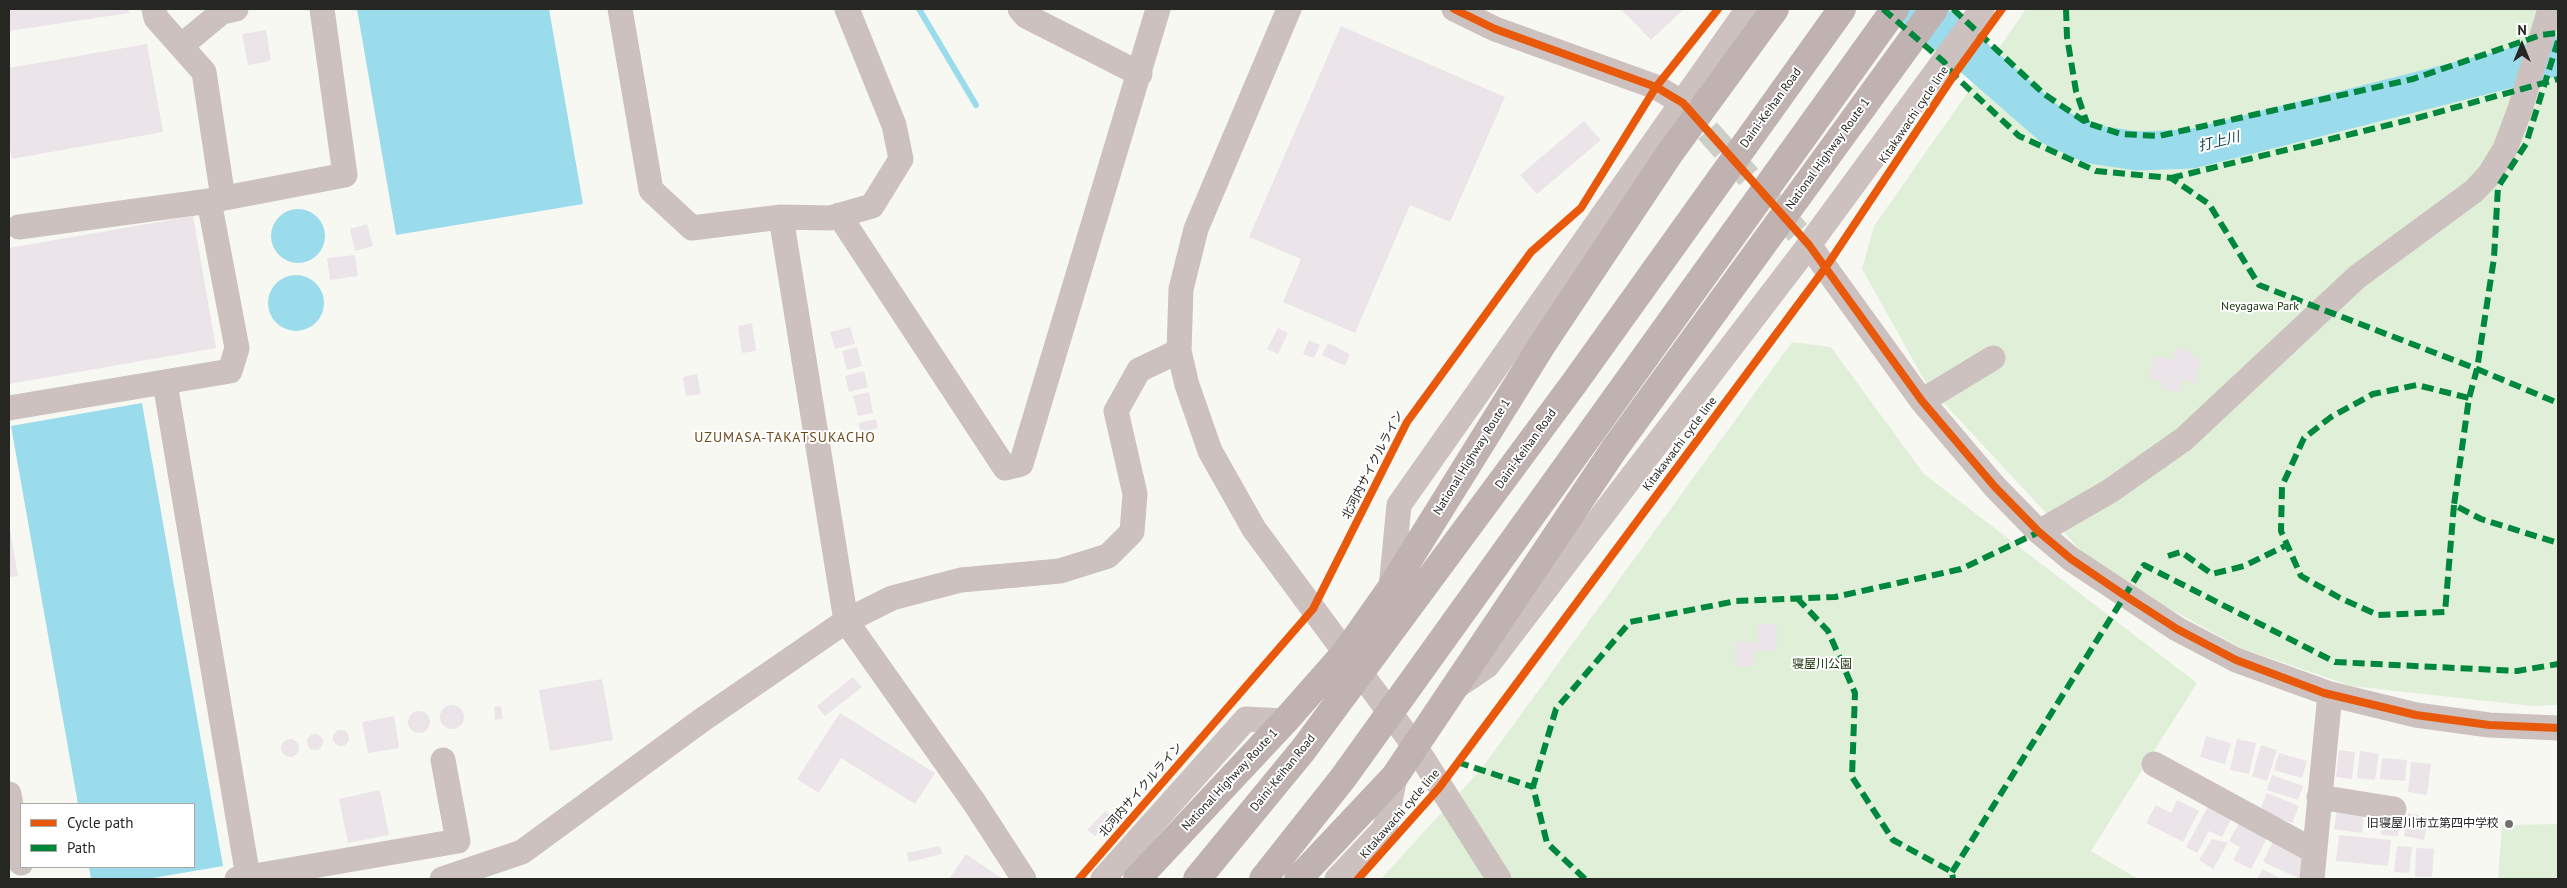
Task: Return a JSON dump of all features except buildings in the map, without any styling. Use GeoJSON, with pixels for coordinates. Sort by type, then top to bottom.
{"type":"FeatureCollection","features":[{"type":"Feature","properties":{"kind":"highway","name":"National Highway Route 1"},"geometry":{"type":"LineString","coordinates":[[1136,879],[1285,721],[1346,652],[1391,588],[1547,337],[1670,153],[1775,9]]}},
{"type":"Feature","properties":{"kind":"highway","name":"Daini-Keihan Road"},"geometry":{"type":"LineString","coordinates":[[1197,879],[1303,750],[1575,382],[1842,9]]}},
{"type":"Feature","properties":{"kind":"highway"},"geometry":{"type":"LineString","coordinates":[[1263,879],[1343,778],[1895,9]]}},
{"type":"Feature","properties":{"kind":"highway","name":"National Highway Route 1"},"geometry":{"type":"LineString","coordinates":[[1298,879],[1395,776],[1416,748],[1615,448],[1934,9]]}},
{"type":"Feature","properties":{"kind":"street"},"geometry":{"type":"LineString","coordinates":[[9,408],[230,372],[237,348],[216,199],[204,72],[156,18],[154,9]]}},
{"type":"Feature","properties":{"kind":"street"},"geometry":{"type":"LineString","coordinates":[[181,46],[222,12],[236,9]]}},
{"type":"Feature","properties":{"kind":"street"},"geometry":{"type":"LineString","coordinates":[[19,227],[216,199],[345,175],[322,9]]}},
{"type":"Feature","properties":{"kind":"street"},"geometry":{"type":"LineString","coordinates":[[620,9],[651,190],[692,228],[781,217],[830,218],[872,206],[901,160],[894,125],[847,9]]}},
{"type":"Feature","properties":{"kind":"street"},"geometry":{"type":"LineString","coordinates":[[1020,9],[1026,16],[1140,74]]}},
{"type":"Feature","properties":{"kind":"street"},"geometry":{"type":"LineString","coordinates":[[838,215],[1005,468],[1021,464],[1140,74],[1158,9]]}},
{"type":"Feature","properties":{"kind":"street"},"geometry":{"type":"LineString","coordinates":[[1289,9],[1196,229],[1181,290],[1179,351],[1187,385],[1210,451],[1254,529],[1416,748],[1499,879]]}},
{"type":"Feature","properties":{"kind":"street"},"geometry":{"type":"LineString","coordinates":[[1454,9],[1495,30],[1656,87],[1683,103]]}},
{"type":"Feature","properties":{"kind":"street"},"geometry":{"type":"LineString","coordinates":[[1391,588],[1399,505],[1748,9]]}},
{"type":"Feature","properties":{"kind":"street"},"geometry":{"type":"LineString","coordinates":[[1454,689],[1487,666],[1809,245],[1982,9]]}},
{"type":"Feature","properties":{"kind":"street"},"geometry":{"type":"LineString","coordinates":[[2039,532],[2110,491],[2184,439],[2357,277],[2474,191],[2489,175],[2505,149],[2520,109],[2539,40],[2550,9]]}},
{"type":"Feature","properties":{"kind":"street"},"geometry":{"type":"LineString","coordinates":[[781,217],[846,620],[974,802],[1024,879]]}},
{"type":"Feature","properties":{"kind":"street"},"geometry":{"type":"LineString","coordinates":[[1809,245],[1922,401],[1995,487],[2039,532],[2071,559],[2177,629],[2236,660],[2330,694],[2425,716],[2489,726],[2558,728]]}},
{"type":"Feature","properties":{"kind":"street"},"geometry":{"type":"LineString","coordinates":[[442,879],[522,852],[702,720],[846,620],[892,598],[961,580],[1060,571],[1108,556],[1132,532],[1135,494],[1116,411],[1139,370],[1179,351]]}},
{"type":"Feature","properties":{"kind":"street"},"geometry":{"type":"LineString","coordinates":[[1922,401],[1993,358]]}},
{"type":"Feature","properties":{"kind":"street"},"geometry":{"type":"LineString","coordinates":[[165,383],[242,878],[458,841],[443,760]]}},
{"type":"Feature","properties":{"kind":"street"},"geometry":{"type":"LineString","coordinates":[[2312,879],[2330,694]]}},
{"type":"Feature","properties":{"kind":"street"},"geometry":{"type":"LineString","coordinates":[[1103,879],[1246,719],[1285,721]]}},
{"type":"Feature","properties":{"kind":"street"},"geometry":{"type":"LineString","coordinates":[[2154,764],[2314,850]]}},
{"type":"Feature","properties":{"kind":"street"},"geometry":{"type":"LineString","coordinates":[[1337,879],[1385,828],[1395,776]]}},
{"type":"Feature","properties":{"kind":"street"},"geometry":{"type":"LineString","coordinates":[[9,794],[20,857]]}},
{"type":"Feature","properties":{"kind":"street"},"geometry":{"type":"LineString","coordinates":[[2320,797],[2394,809]]}},
{"type":"Feature","properties":{"kind":"green space","name":"Neyagawa Park"},"geometry":{"type":"Polygon","coordinates":[[[2026,9],[2558,9],[2558,705],[2532,706],[2351,686],[2241,648],[2098,569],[1927,385],[1862,269],[1874,226],[2026,9]]]}},
{"type":"Feature","properties":{"kind":"green space","name":"寝屋川公園"},"geometry":{"type":"Polygon","coordinates":[[[1792,342],[1831,347],[1924,474],[2197,683],[2091,851],[2138,879],[1381,879],[1482,768],[1792,342]]]}},
{"type":"Feature","properties":{"kind":"green space"},"geometry":{"type":"Polygon","coordinates":[[[2558,824],[2558,879],[2498,879],[2502,825],[2558,824]]]}},
{"type":"Feature","properties":{"kind":"water"},"geometry":{"type":"Polygon","coordinates":[[[357,9],[549,9],[583,204],[396,235],[357,9]]]}},
{"type":"Feature","properties":{"kind":"water"},"geometry":{"type":"Polygon","coordinates":[[[293,209],[303,209],[313,213],[321,221],[325,236],[321,251],[313,259],[303,263],[293,263],[283,259],[275,251],[271,241],[271,231],[275,221],[283,213],[293,209]]]}},
{"type":"Feature","properties":{"kind":"water"},"geometry":{"type":"Polygon","coordinates":[[[296,275],[307,277],[316,283],[322,292],[324,303],[322,314],[316,323],[307,329],[296,331],[285,329],[276,323],[270,314],[268,303],[270,292],[276,283],[285,277],[296,275]]]}},
{"type":"Feature","properties":{"kind":"water"},"geometry":{"type":"Polygon","coordinates":[[[142,403],[223,866],[147,879],[91,879],[89,868],[195,868],[195,803],[78,803],[11,426],[142,403]]]}},
{"type":"Feature","properties":{"kind":"waterway"},"geometry":{"type":"LineString","coordinates":[[919,9],[976,105]]}},
{"type":"Feature","properties":{"kind":"waterway","name":"打上川"},"geometry":{"type":"LineString","coordinates":[[1918,9],[2052,126],[2091,144],[2137,151],[2191,149],[2558,56]]}},
{"type":"Feature","properties":{"kind":"tunnel"},"geometry":{"type":"LineString","coordinates":[[1683,103],[1809,245]]}},
{"type":"Feature","properties":{"kind":"marked path"},"geometry":{"type":"LineString","coordinates":[[1883,9],[1944,62],[1954,75],[2019,136],[2096,171],[2171,178],[2209,204],[2259,285],[2477,369],[2469,398],[2454,505],[2481,519],[2558,543]]}},
{"type":"Feature","properties":{"kind":"marked path"},"geometry":{"type":"LineString","coordinates":[[1953,9],[2044,94],[2087,123],[2121,134],[2159,136],[2413,79],[2541,35],[2558,33]]}},
{"type":"Feature","properties":{"kind":"marked path"},"geometry":{"type":"LineString","coordinates":[[2066,9],[2067,37],[2076,91],[2087,123]]}},
{"type":"Feature","properties":{"kind":"marked path"},"geometry":{"type":"LineString","coordinates":[[2558,41],[2526,144],[2498,187],[2494,258],[2477,369],[2558,403]]}},
{"type":"Feature","properties":{"kind":"marked path"},"geometry":{"type":"LineString","coordinates":[[2171,178],[2417,118],[2558,79]]}},
{"type":"Feature","properties":{"kind":"marked path"},"geometry":{"type":"LineString","coordinates":[[2454,505],[2445,612],[2378,615],[2340,598],[2301,576],[2281,531],[2282,486],[2304,438],[2331,417],[2373,394],[2417,385],[2469,398]]}},
{"type":"Feature","properties":{"kind":"marked path"},"geometry":{"type":"LineString","coordinates":[[1585,879],[1547,843],[1533,787],[1556,709],[1630,622],[1736,601],[1835,597],[1961,569],[2039,532]]}},
{"type":"Feature","properties":{"kind":"marked path"},"geometry":{"type":"LineString","coordinates":[[2168,556],[2181,552],[2212,574],[2244,566],[2287,545]]}},
{"type":"Feature","properties":{"kind":"marked path"},"geometry":{"type":"LineString","coordinates":[[1952,872],[2144,565],[2335,662],[2517,671],[2558,664]]}},
{"type":"Feature","properties":{"kind":"marked path"},"geometry":{"type":"LineString","coordinates":[[1797,598],[1828,631],[1855,693],[1852,777],[1893,840],[1952,872],[1953,879]]}},
{"type":"Feature","properties":{"kind":"marked path"},"geometry":{"type":"LineString","coordinates":[[1457,762],[1533,787]]}},
{"type":"Feature","properties":{"kind":"cycle path"},"geometry":{"type":"LineString","coordinates":[[1454,9],[1495,29],[1656,87],[1683,103],[1809,245],[1922,401],[1995,487],[2039,532],[2071,559],[2124,595],[2177,629],[2236,660],[2324,693],[2416,715],[2489,725],[2558,728]]}},
{"type":"Feature","properties":{"kind":"cycle path","name":"北河内サイクルライン"},"geometry":{"type":"LineString","coordinates":[[1079,879],[1313,609],[1407,422],[1531,252],[1581,208],[1656,87],[1718,9]]}},
{"type":"Feature","properties":{"kind":"cycle path","name":"Kitakawachi cycle line"},"geometry":{"type":"LineString","coordinates":[[1358,879],[1439,788],[1826,267],[1954,75],[2002,9]]}},
{"type":"Feature","properties":{"kind":"place","name":"旧寝屋川市立第四中学校"},"geometry":{"type":"Point","coordinates":[2509,824]}},
{"type":"Feature","properties":{"kind":"district","name":"UZUMASA-TAKATSUKACHO"},"geometry":{"type":"Point","coordinates":[785,438]}}]}
